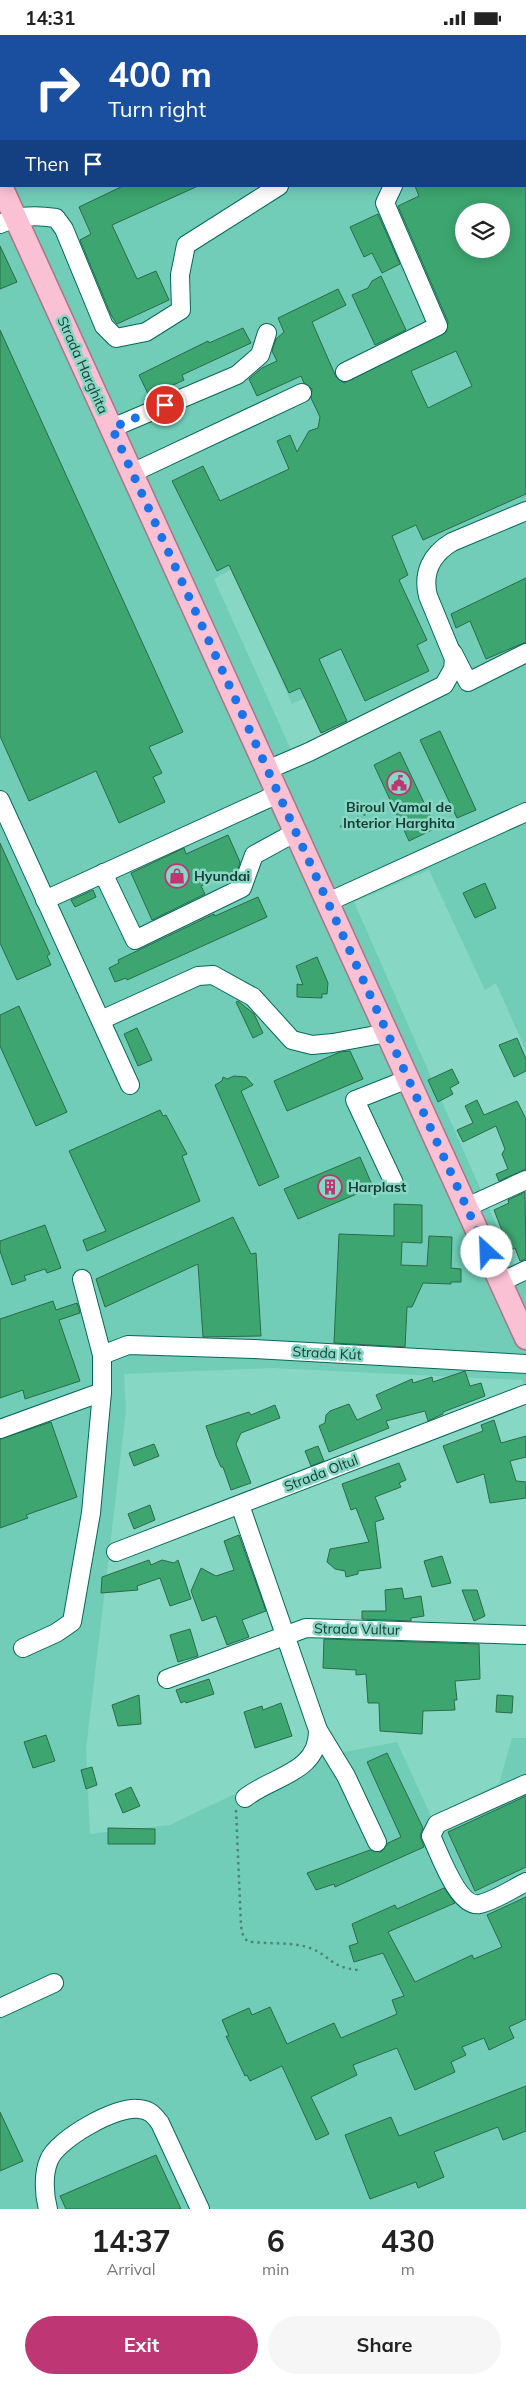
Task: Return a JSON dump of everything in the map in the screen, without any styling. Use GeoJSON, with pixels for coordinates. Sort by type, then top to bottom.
{"type":"FeatureCollection","features":[{"type":"Feature","properties":{"kind":"main road","name":"Strada Harghita"},"geometry":{"type":"LineString","coordinates":[[1,187],[8,220],[112,428],[526,1337]]}},
{"type":"Feature","properties":{"kind":"street"},"geometry":{"type":"LineString","coordinates":[[8,220],[43,216],[56,218],[64,229],[104,326],[116,338],[146,332],[181,310],[180,275],[186,245],[278,187]]}},
{"type":"Feature","properties":{"kind":"street"},"geometry":{"type":"LineString","coordinates":[[345,372],[438,326],[385,203],[393,187]]}},
{"type":"Feature","properties":{"kind":"street"},"geometry":{"type":"LineString","coordinates":[[112,428],[236,375],[260,355],[267,333]]}},
{"type":"Feature","properties":{"kind":"street"},"geometry":{"type":"LineString","coordinates":[[132,473],[302,393]]}},
{"type":"Feature","properties":{"kind":"street"},"geometry":{"type":"LineString","coordinates":[[468,682],[451,649],[425,585],[426,574],[434,558],[442,548],[526,511]]}},
{"type":"Feature","properties":{"kind":"street"},"geometry":{"type":"LineString","coordinates":[[444,685],[453,669],[454,659],[451,649]]}},
{"type":"Feature","properties":{"kind":"street"},"geometry":{"type":"LineString","coordinates":[[267,770],[309,752],[444,685],[468,682],[526,653]]}},
{"type":"Feature","properties":{"kind":"street"},"geometry":{"type":"LineString","coordinates":[[45,899],[278,794]]}},
{"type":"Feature","properties":{"kind":"street"},"geometry":{"type":"LineString","coordinates":[[0,799],[130,1085]]}},
{"type":"Feature","properties":{"kind":"street"},"geometry":{"type":"LineString","coordinates":[[328,902],[526,812]]}},
{"type":"Feature","properties":{"kind":"street"},"geometry":{"type":"LineString","coordinates":[[103,873],[134,939],[242,888],[254,855],[296,832]]}},
{"type":"Feature","properties":{"kind":"street"},"geometry":{"type":"LineString","coordinates":[[100,1020],[198,977],[213,975],[252,997],[292,1040],[312,1045],[326,1044],[360,1040],[388,1033]]}},
{"type":"Feature","properties":{"kind":"street"},"geometry":{"type":"LineString","coordinates":[[394,1183],[355,1101],[408,1079]]}},
{"type":"Feature","properties":{"kind":"street"},"geometry":{"type":"LineString","coordinates":[[467,1207],[526,1180]]}},
{"type":"Feature","properties":{"kind":"street"},"geometry":{"type":"LineString","coordinates":[[501,1282],[526,1270]]}},
{"type":"Feature","properties":{"kind":"street"},"geometry":{"type":"LineString","coordinates":[[24,1648],[56,1633],[72,1622],[91,1513],[102,1393],[102,1355],[82,1279]]}},
{"type":"Feature","properties":{"kind":"street","name":"Strada Kút"},"geometry":{"type":"LineString","coordinates":[[98,1335],[128,1345],[254,1349],[526,1363]]}},
{"type":"Feature","properties":{"kind":"street","name":"Strada Kút"},"geometry":{"type":"LineString","coordinates":[[102,1355],[128,1345]]}},
{"type":"Feature","properties":{"kind":"street"},"geometry":{"type":"LineString","coordinates":[[0,1429],[102,1393]]}},
{"type":"Feature","properties":{"kind":"street","name":"Strada Oltul"},"geometry":{"type":"LineString","coordinates":[[116,1552],[526,1394]]}},
{"type":"Feature","properties":{"kind":"street"},"geometry":{"type":"LineString","coordinates":[[240,1505],[318,1730],[346,1776],[377,1842]]}},
{"type":"Feature","properties":{"kind":"street","name":"Strada Vultur"},"geometry":{"type":"LineString","coordinates":[[167,1679],[306,1628],[469,1631],[526,1635]]}},
{"type":"Feature","properties":{"kind":"street"},"geometry":{"type":"LineString","coordinates":[[244,1798],[263,1785],[308,1762],[318,1741],[318,1730]]}},
{"type":"Feature","properties":{"kind":"street"},"geometry":{"type":"LineString","coordinates":[[526,1784],[437,1824],[431,1836],[457,1890],[470,1902],[479,1905],[526,1882]]}},
{"type":"Feature","properties":{"kind":"street"},"geometry":{"type":"LineString","coordinates":[[0,2008],[54,1983]]}},
{"type":"Feature","properties":{"kind":"street"},"geometry":{"type":"LineString","coordinates":[[48,2209],[45,2176],[49,2158],[62,2142],[82,2129],[125,2109],[138,2108],[152,2112],[160,2123],[200,2209]]}},
{"type":"Feature","properties":{"kind":"path"},"geometry":{"type":"LineString","coordinates":[[340,827],[391,801]]}},
{"type":"Feature","properties":{"kind":"path"},"geometry":{"type":"LineString","coordinates":[[244,1798],[236,1810],[242,1933],[247,1941],[296,1945],[312,1949],[344,1969],[359,1970]]}},
{"type":"Feature","properties":{"kind":"shaded area"},"geometry":{"type":"Polygon","coordinates":[[[0,187],[526,187],[526,1051],[496,983],[485,990],[429,870],[354,902],[520,1279],[526,1276],[526,1388],[522,1380],[273,1368],[124,1374],[126,1411],[86,1749],[90,1834],[170,1825],[308,1759],[397,1742],[431,1816],[499,1784],[512,1738],[526,1738],[526,2209],[0,2209],[0,187]],[[232,569],[214,579],[291,750],[323,735],[306,697],[292,704],[232,569]]]}},
{"type":"Feature","properties":{"kind":"building"},"geometry":{"type":"Polygon","coordinates":[[[121,187],[196,187],[112,225],[137,279],[156,271],[169,300],[117,324],[111,315],[80,240],[91,234],[79,207],[121,187]]]}},
{"type":"Feature","properties":{"kind":"building"},"geometry":{"type":"Polygon","coordinates":[[[415,187],[526,187],[526,494],[423,540],[416,525],[392,536],[408,575],[399,580],[427,640],[417,645],[429,671],[365,701],[341,649],[319,659],[347,721],[321,733],[300,688],[289,693],[229,565],[217,571],[172,481],[203,466],[220,501],[289,469],[277,441],[290,435],[297,452],[309,431],[318,428],[320,417],[311,398],[312,389],[304,383],[301,376],[257,396],[249,379],[262,368],[277,361],[272,351],[276,339],[284,332],[278,318],[338,289],[346,305],[312,322],[336,377],[344,383],[446,332],[448,322],[398,206],[419,196],[415,187]],[[456,351],[411,371],[428,408],[472,386],[456,351]]]}},
{"type":"Feature","properties":{"kind":"building"},"geometry":{"type":"Polygon","coordinates":[[[378,214],[400,264],[382,273],[372,253],[364,257],[350,227],[378,214]]]}},
{"type":"Feature","properties":{"kind":"building"},"geometry":{"type":"Polygon","coordinates":[[[0,246],[17,282],[0,289],[0,246]]]}},
{"type":"Feature","properties":{"kind":"building"},"geometry":{"type":"Polygon","coordinates":[[[381,276],[406,330],[375,345],[352,295],[368,288],[372,281],[381,276]]]}},
{"type":"Feature","properties":{"kind":"building"},"geometry":{"type":"Polygon","coordinates":[[[243,328],[251,343],[182,375],[184,380],[171,386],[173,389],[151,400],[139,375],[208,341],[209,343],[243,328]]]}},
{"type":"Feature","properties":{"kind":"building"},"geometry":{"type":"Polygon","coordinates":[[[0,330],[183,732],[149,747],[162,773],[153,777],[165,802],[119,823],[96,771],[29,801],[0,736],[0,330]]]}},
{"type":"Feature","properties":{"kind":"building"},"geometry":{"type":"Polygon","coordinates":[[[526,578],[526,642],[486,659],[470,621],[456,628],[451,614],[526,578]]]}},
{"type":"Feature","properties":{"kind":"building"},"geometry":{"type":"Polygon","coordinates":[[[440,731],[476,810],[457,818],[420,740],[440,731]]]}},
{"type":"Feature","properties":{"kind":"building","name":"Biroul Vamal de Interior Harghita"},"geometry":{"type":"Polygon","coordinates":[[[400,752],[436,828],[409,841],[374,765],[400,752]]]}},
{"type":"Feature","properties":{"kind":"building","name":"Hyundai"},"geometry":{"type":"Polygon","coordinates":[[[228,835],[240,862],[238,869],[201,886],[205,894],[152,920],[131,873],[184,848],[186,854],[228,835]]]}},
{"type":"Feature","properties":{"kind":"building"},"geometry":{"type":"Polygon","coordinates":[[[0,843],[50,954],[47,956],[51,965],[17,980],[0,943],[0,843]]]}},
{"type":"Feature","properties":{"kind":"building"},"geometry":{"type":"Polygon","coordinates":[[[485,883],[496,908],[475,918],[463,893],[485,883]]]}},
{"type":"Feature","properties":{"kind":"building"},"geometry":{"type":"Polygon","coordinates":[[[93,890],[96,897],[75,907],[71,900],[93,890]]]}},
{"type":"Feature","properties":{"kind":"building"},"geometry":{"type":"Polygon","coordinates":[[[258,897],[267,917],[127,980],[126,978],[115,982],[109,968],[119,963],[118,960],[214,914],[215,916],[258,897]]]}},
{"type":"Feature","properties":{"kind":"building"},"geometry":{"type":"Polygon","coordinates":[[[317,957],[328,983],[327,994],[322,994],[322,998],[297,997],[297,984],[303,985],[296,966],[317,957]]]}},
{"type":"Feature","properties":{"kind":"building"},"geometry":{"type":"Polygon","coordinates":[[[238,1001],[254,1014],[263,1033],[253,1038],[236,1002],[238,1001]]]}},
{"type":"Feature","properties":{"kind":"building"},"geometry":{"type":"Polygon","coordinates":[[[19,1006],[67,1112],[36,1126],[0,1046],[0,1015],[19,1006]]]}},
{"type":"Feature","properties":{"kind":"building"},"geometry":{"type":"Polygon","coordinates":[[[137,1028],[152,1060],[138,1066],[124,1034],[137,1028]]]}},
{"type":"Feature","properties":{"kind":"building"},"geometry":{"type":"Polygon","coordinates":[[[517,1038],[526,1059],[526,1071],[514,1077],[499,1045],[517,1038]]]}},
{"type":"Feature","properties":{"kind":"building"},"geometry":{"type":"Polygon","coordinates":[[[350,1051],[363,1079],[287,1111],[274,1081],[340,1052],[350,1051]]]}},
{"type":"Feature","properties":{"kind":"building"},"geometry":{"type":"Polygon","coordinates":[[[452,1069],[459,1083],[450,1088],[453,1094],[438,1102],[428,1080],[452,1069]]]}},
{"type":"Feature","properties":{"kind":"building"},"geometry":{"type":"Polygon","coordinates":[[[234,1076],[246,1077],[253,1085],[241,1091],[279,1177],[259,1186],[215,1085],[222,1081],[223,1077],[227,1079],[234,1076]]]}},
{"type":"Feature","properties":{"kind":"building"},"geometry":{"type":"Polygon","coordinates":[[[477,1100],[484,1115],[517,1101],[526,1119],[526,1169],[499,1181],[496,1174],[508,1169],[502,1154],[505,1149],[496,1126],[463,1142],[457,1130],[473,1123],[465,1106],[477,1100]]]}},
{"type":"Feature","properties":{"kind":"building"},"geometry":{"type":"Polygon","coordinates":[[[160,1110],[163,1116],[166,1115],[187,1154],[182,1156],[200,1201],[87,1251],[83,1240],[106,1231],[69,1151],[160,1110]]]}},
{"type":"Feature","properties":{"kind":"building","name":"Harplast"},"geometry":{"type":"Polygon","coordinates":[[[360,1157],[373,1187],[298,1219],[284,1189],[360,1157]]]}},
{"type":"Feature","properties":{"kind":"building"},"geometry":{"type":"Polygon","coordinates":[[[525,1192],[526,1259],[520,1261],[515,1248],[510,1251],[494,1210],[509,1203],[508,1200],[525,1192]]]}},
{"type":"Feature","properties":{"kind":"building"},"geometry":{"type":"Polygon","coordinates":[[[394,1204],[422,1205],[422,1243],[402,1242],[401,1265],[427,1266],[429,1236],[452,1237],[451,1268],[461,1269],[461,1282],[451,1282],[451,1284],[423,1283],[412,1307],[407,1307],[405,1347],[334,1343],[339,1234],[394,1236],[394,1204]]]}},
{"type":"Feature","properties":{"kind":"building"},"geometry":{"type":"Polygon","coordinates":[[[233,1217],[251,1254],[256,1253],[261,1336],[203,1337],[198,1264],[105,1307],[96,1279],[233,1217]]]}},
{"type":"Feature","properties":{"kind":"building"},"geometry":{"type":"Polygon","coordinates":[[[45,1225],[61,1268],[47,1273],[45,1269],[24,1276],[26,1280],[12,1285],[0,1251],[0,1241],[45,1225]]]}},
{"type":"Feature","properties":{"kind":"building"},"geometry":{"type":"Polygon","coordinates":[[[53,1301],[56,1310],[77,1303],[80,1313],[59,1320],[80,1381],[25,1399],[23,1390],[0,1398],[0,1319],[53,1301]]]}},
{"type":"Feature","properties":{"kind":"building"},"geometry":{"type":"Polygon","coordinates":[[[465,1371],[470,1386],[481,1383],[485,1396],[443,1412],[443,1414],[428,1421],[425,1411],[386,1421],[389,1428],[329,1452],[319,1426],[325,1423],[326,1415],[330,1411],[349,1404],[357,1420],[382,1409],[376,1395],[412,1379],[413,1383],[432,1377],[433,1382],[465,1371]]]}},
{"type":"Feature","properties":{"kind":"building"},"geometry":{"type":"Polygon","coordinates":[[[275,1405],[280,1418],[241,1433],[236,1444],[251,1483],[231,1490],[223,1467],[221,1467],[216,1456],[206,1426],[249,1412],[251,1415],[275,1405]]]}},
{"type":"Feature","properties":{"kind":"building"},"geometry":{"type":"Polygon","coordinates":[[[494,1420],[501,1443],[526,1436],[526,1457],[510,1461],[516,1481],[526,1482],[526,1498],[490,1503],[484,1474],[457,1483],[443,1446],[483,1431],[481,1425],[494,1420]]]}},
{"type":"Feature","properties":{"kind":"building"},"geometry":{"type":"Polygon","coordinates":[[[51,1422],[77,1497],[26,1515],[28,1518],[0,1528],[0,1439],[51,1422]]]}},
{"type":"Feature","properties":{"kind":"building"},"geometry":{"type":"Polygon","coordinates":[[[154,1444],[159,1456],[134,1466],[129,1453],[154,1444]]]}},
{"type":"Feature","properties":{"kind":"building"},"geometry":{"type":"Polygon","coordinates":[[[318,1446],[324,1461],[311,1466],[305,1451],[318,1446]]]}},
{"type":"Feature","properties":{"kind":"building"},"geometry":{"type":"Polygon","coordinates":[[[399,1463],[406,1480],[399,1483],[401,1487],[375,1497],[384,1519],[375,1522],[381,1568],[358,1571],[358,1574],[346,1577],[345,1571],[335,1569],[327,1562],[330,1549],[369,1542],[356,1508],[351,1510],[342,1484],[399,1463]]]}},
{"type":"Feature","properties":{"kind":"building"},"geometry":{"type":"Polygon","coordinates":[[[150,1505],[155,1520],[134,1529],[128,1514],[150,1505]]]}},
{"type":"Feature","properties":{"kind":"building"},"geometry":{"type":"Polygon","coordinates":[[[239,1535],[266,1611],[242,1620],[249,1637],[227,1645],[216,1616],[202,1621],[191,1591],[201,1568],[216,1576],[234,1570],[224,1541],[239,1535]]]}},
{"type":"Feature","properties":{"kind":"building"},"geometry":{"type":"Polygon","coordinates":[[[442,1556],[451,1583],[432,1587],[424,1561],[442,1556]]]}},
{"type":"Feature","properties":{"kind":"building"},"geometry":{"type":"Polygon","coordinates":[[[149,1560],[151,1565],[162,1560],[174,1563],[178,1560],[191,1599],[170,1606],[160,1578],[137,1586],[138,1590],[101,1593],[102,1577],[149,1560]]]}},
{"type":"Feature","properties":{"kind":"building"},"geometry":{"type":"Polygon","coordinates":[[[402,1588],[404,1599],[421,1596],[424,1616],[411,1618],[411,1621],[362,1619],[362,1611],[386,1611],[385,1590],[402,1588]]]}},
{"type":"Feature","properties":{"kind":"building"},"geometry":{"type":"Polygon","coordinates":[[[462,1590],[477,1590],[485,1616],[474,1621],[462,1590]]]}},
{"type":"Feature","properties":{"kind":"building"},"geometry":{"type":"Polygon","coordinates":[[[190,1629],[198,1656],[178,1662],[170,1635],[190,1629]]]}},
{"type":"Feature","properties":{"kind":"building"},"geometry":{"type":"Polygon","coordinates":[[[324,1639],[479,1644],[480,1679],[455,1681],[457,1700],[454,1700],[455,1710],[423,1711],[422,1734],[380,1731],[379,1703],[368,1703],[366,1674],[356,1675],[356,1670],[323,1668],[324,1639]]]}},
{"type":"Feature","properties":{"kind":"building"},"geometry":{"type":"Polygon","coordinates":[[[209,1679],[214,1694],[181,1703],[176,1690],[209,1679]]]}},
{"type":"Feature","properties":{"kind":"building"},"geometry":{"type":"Polygon","coordinates":[[[139,1695],[141,1724],[118,1726],[112,1705],[139,1695]]]}},
{"type":"Feature","properties":{"kind":"building"},"geometry":{"type":"Polygon","coordinates":[[[497,1695],[513,1696],[512,1713],[496,1712],[497,1695]]]}},
{"type":"Feature","properties":{"kind":"building"},"geometry":{"type":"Polygon","coordinates":[[[281,1703],[292,1736],[255,1748],[244,1712],[262,1706],[263,1710],[281,1703]]]}},
{"type":"Feature","properties":{"kind":"building"},"geometry":{"type":"Polygon","coordinates":[[[46,1735],[55,1761],[33,1768],[24,1742],[46,1735]]]}},
{"type":"Feature","properties":{"kind":"building"},"geometry":{"type":"Polygon","coordinates":[[[387,1753],[423,1828],[420,1836],[424,1847],[335,1887],[334,1884],[316,1890],[307,1873],[370,1850],[381,1852],[388,1843],[401,1837],[367,1762],[387,1753]]]}},
{"type":"Feature","properties":{"kind":"building"},"geometry":{"type":"Polygon","coordinates":[[[92,1767],[97,1785],[86,1789],[81,1770],[92,1767]]]}},
{"type":"Feature","properties":{"kind":"building"},"geometry":{"type":"Polygon","coordinates":[[[131,1787],[140,1806],[123,1813],[115,1794],[131,1787]]]}},
{"type":"Feature","properties":{"kind":"building"},"geometry":{"type":"Polygon","coordinates":[[[526,1796],[526,1867],[475,1891],[448,1832],[526,1796]]]}},
{"type":"Feature","properties":{"kind":"building"},"geometry":{"type":"Polygon","coordinates":[[[108,1828],[155,1829],[155,1844],[108,1844],[108,1828]]]}},
{"type":"Feature","properties":{"kind":"building"},"geometry":{"type":"Polygon","coordinates":[[[444,1888],[455,1903],[388,1932],[415,1982],[472,1955],[474,1959],[502,1947],[487,1915],[526,1897],[526,2019],[509,2027],[514,2038],[489,2050],[484,2038],[462,2047],[466,2055],[451,2062],[455,2072],[415,2090],[397,2048],[353,2065],[357,2075],[311,2097],[329,2134],[316,2140],[282,2066],[250,2081],[247,2075],[245,2076],[226,2036],[229,2036],[222,2020],[249,2008],[252,2015],[270,2007],[287,2044],[334,2023],[341,2038],[397,2014],[392,2000],[404,1996],[383,1953],[354,1962],[349,1946],[358,1943],[352,1924],[395,1905],[397,1909],[444,1888]]]}},
{"type":"Feature","properties":{"kind":"building"},"geometry":{"type":"Polygon","coordinates":[[[526,2086],[526,2131],[503,2140],[498,2127],[434,2152],[444,2177],[418,2188],[416,2182],[370,2199],[345,2135],[391,2117],[399,2136],[526,2086]]]}},
{"type":"Feature","properties":{"kind":"building"},"geometry":{"type":"Polygon","coordinates":[[[0,2112],[23,2161],[0,2171],[0,2112]]]}},
{"type":"Feature","properties":{"kind":"building"},"geometry":{"type":"Polygon","coordinates":[[[156,2155],[181,2209],[66,2209],[60,2196],[156,2155]]]}},
{"type":"Feature","properties":{"kind":"place","name":"Biroul Vamal de Interior Harghita"},"geometry":{"type":"Point","coordinates":[399,783]}},
{"type":"Feature","properties":{"kind":"place","name":"Hyundai"},"geometry":{"type":"Point","coordinates":[177,876]}},
{"type":"Feature","properties":{"kind":"place","name":"Harplast"},"geometry":{"type":"Point","coordinates":[330,1187]}},
{"type":"Feature","properties":{"kind":"route"},"geometry":{"type":"LineString","coordinates":[[165,405],[112,428],[487,1252]]}}]}
